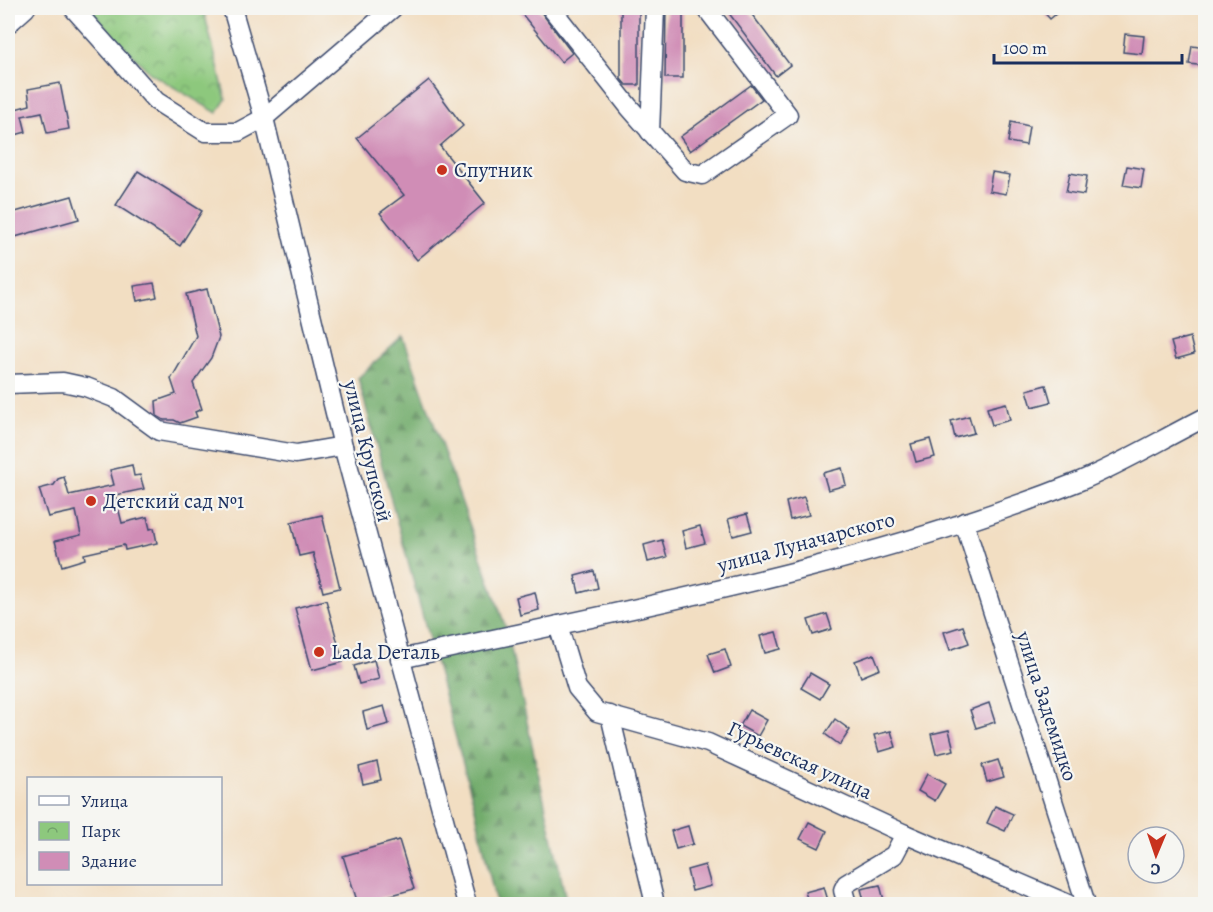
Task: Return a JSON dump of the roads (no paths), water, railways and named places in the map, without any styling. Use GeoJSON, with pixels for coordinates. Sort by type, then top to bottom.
{"type":"FeatureCollection","features":[{"type":"Feature","properties":{"kind":"street"},"geometry":{"type":"LineString","coordinates":[[8,24],[26,8]]}},
{"type":"Feature","properties":{"kind":"street"},"geometry":{"type":"LineString","coordinates":[[73,8],[156,101],[205,132],[238,132],[264,118],[393,8]]}},
{"type":"Feature","properties":{"kind":"street","name":"улица Крупской"},"geometry":{"type":"LineString","coordinates":[[232,8],[264,118],[343,446],[467,904]]}},
{"type":"Feature","properties":{"kind":"street"},"geometry":{"type":"LineString","coordinates":[[551,8],[650,132],[685,171],[702,175],[788,115],[706,8]]}},
{"type":"Feature","properties":{"kind":"street"},"geometry":{"type":"LineString","coordinates":[[650,132],[656,8]]}},
{"type":"Feature","properties":{"kind":"street"},"geometry":{"type":"LineString","coordinates":[[8,384],[63,382],[86,387],[114,398],[159,431],[296,454],[343,446]]}},
{"type":"Feature","properties":{"kind":"street","name":"улица Луначарского"},"geometry":{"type":"LineString","coordinates":[[400,659],[793,571],[964,522],[1082,480],[1206,417]]}},
{"type":"Feature","properties":{"kind":"street","name":"улица Задемидко"},"geometry":{"type":"LineString","coordinates":[[964,522],[1086,904]]}},
{"type":"Feature","properties":{"kind":"street","name":"Гурьевская улица"},"geometry":{"type":"LineString","coordinates":[[558,625],[577,688],[597,711],[708,742],[905,834],[1068,904]]}},
{"type":"Feature","properties":{"kind":"street"},"geometry":{"type":"LineString","coordinates":[[610,716],[655,904]]}},
{"type":"Feature","properties":{"kind":"street"},"geometry":{"type":"LineString","coordinates":[[847,904],[843,891],[846,884],[894,855],[905,834]]}},
{"type":"Feature","properties":{"kind":"place","name":"Спутник"},"geometry":{"type":"Point","coordinates":[442,170]}},
{"type":"Feature","properties":{"kind":"place","name":"Детский сад №1"},"geometry":{"type":"Point","coordinates":[91,501]}},
{"type":"Feature","properties":{"kind":"place","name":"Lada Dеталь"},"geometry":{"type":"Point","coordinates":[319,652]}}]}
